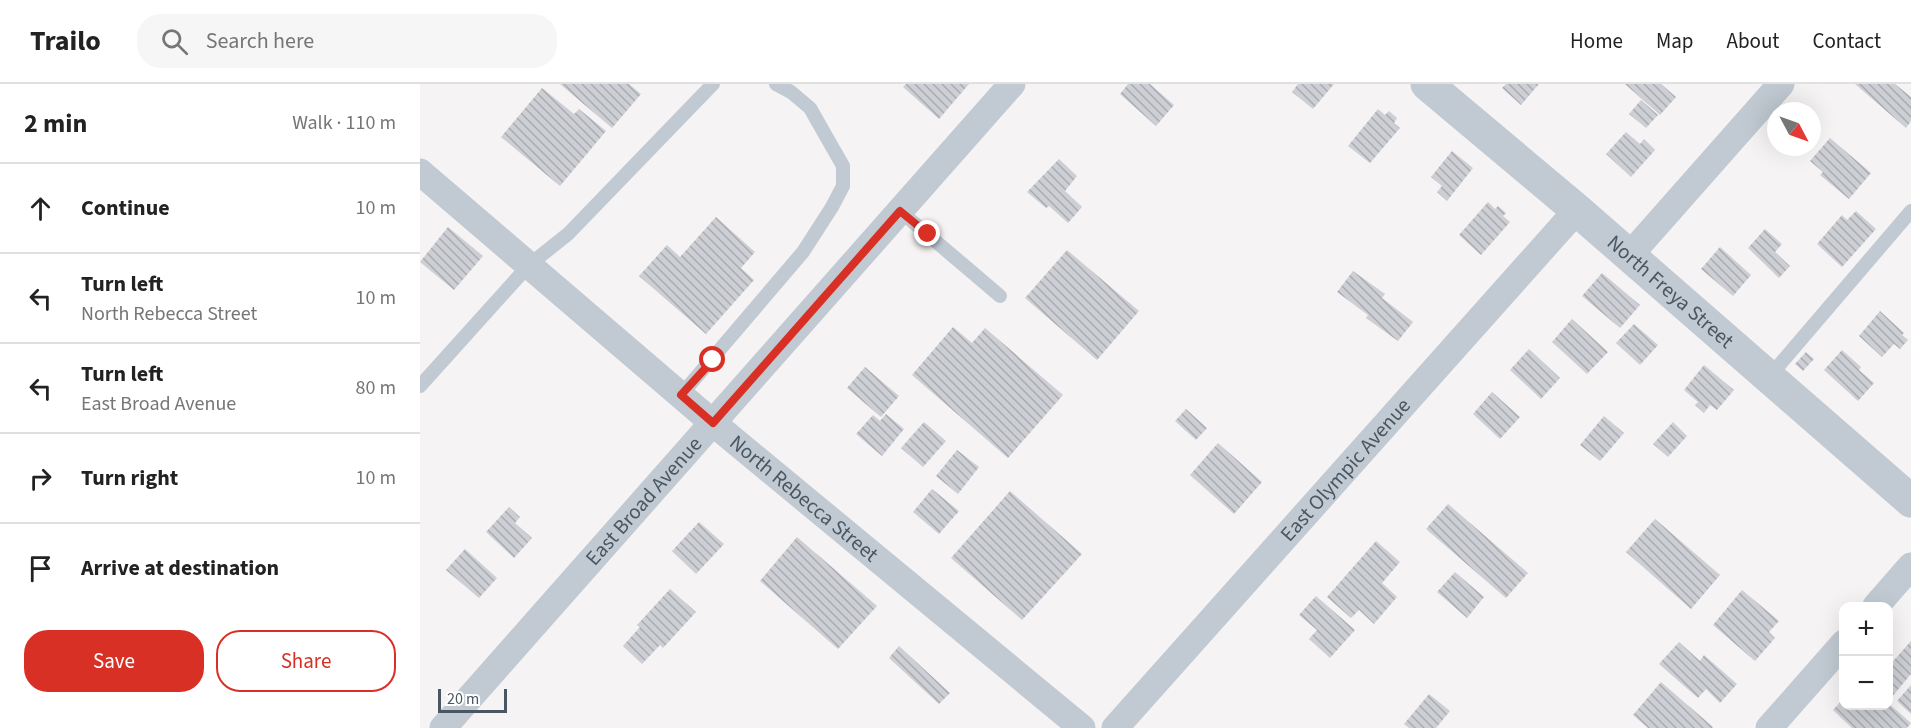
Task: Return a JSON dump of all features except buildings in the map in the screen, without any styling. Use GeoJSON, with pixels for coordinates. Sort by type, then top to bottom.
{"type":"FeatureCollection","features":[{"type":"Feature","properties":{"kind":"street","name":"East Broad Avenue"},"geometry":{"type":"LineString","coordinates":[[443,728],[1012,84]]}},
{"type":"Feature","properties":{"kind":"street","name":"North Freya Street"},"geometry":{"type":"LineString","coordinates":[[1427,84],[1577,210],[1769,377],[1907,488]]}},
{"type":"Feature","properties":{"kind":"street"},"geometry":{"type":"LineString","coordinates":[[1629,256],[1781,84]]}},
{"type":"Feature","properties":{"kind":"street","name":"North Rebecca Street"},"geometry":{"type":"LineString","coordinates":[[420,172],[713,423],[1082,728]]}},
{"type":"Feature","properties":{"kind":"street","name":"East Olympic Avenue"},"geometry":{"type":"LineString","coordinates":[[1115,728],[1577,210]]}},
{"type":"Feature","properties":{"kind":"street"},"geometry":{"type":"LineString","coordinates":[[1880,602],[1911,566]]}},
{"type":"Feature","properties":{"kind":"street"},"geometry":{"type":"LineString","coordinates":[[1769,728],[1839,649]]}},
{"type":"Feature","properties":{"kind":"lane"},"geometry":{"type":"LineString","coordinates":[[420,386],[529,265],[568,234],[713,84]]}},
{"type":"Feature","properties":{"kind":"lane"},"geometry":{"type":"LineString","coordinates":[[681,395],[803,252],[843,186],[843,166],[810,108],[791,92],[776,84]]}},
{"type":"Feature","properties":{"kind":"lane"},"geometry":{"type":"LineString","coordinates":[[900,211],[1000,296]]}},
{"type":"Feature","properties":{"kind":"lane"},"geometry":{"type":"LineString","coordinates":[[1769,377],[1911,211]]}},
{"type":"Feature","properties":{"kind":"route"},"geometry":{"type":"LineString","coordinates":[[713,360],[681,395],[713,423],[900,211],[928,234]]}}]}
